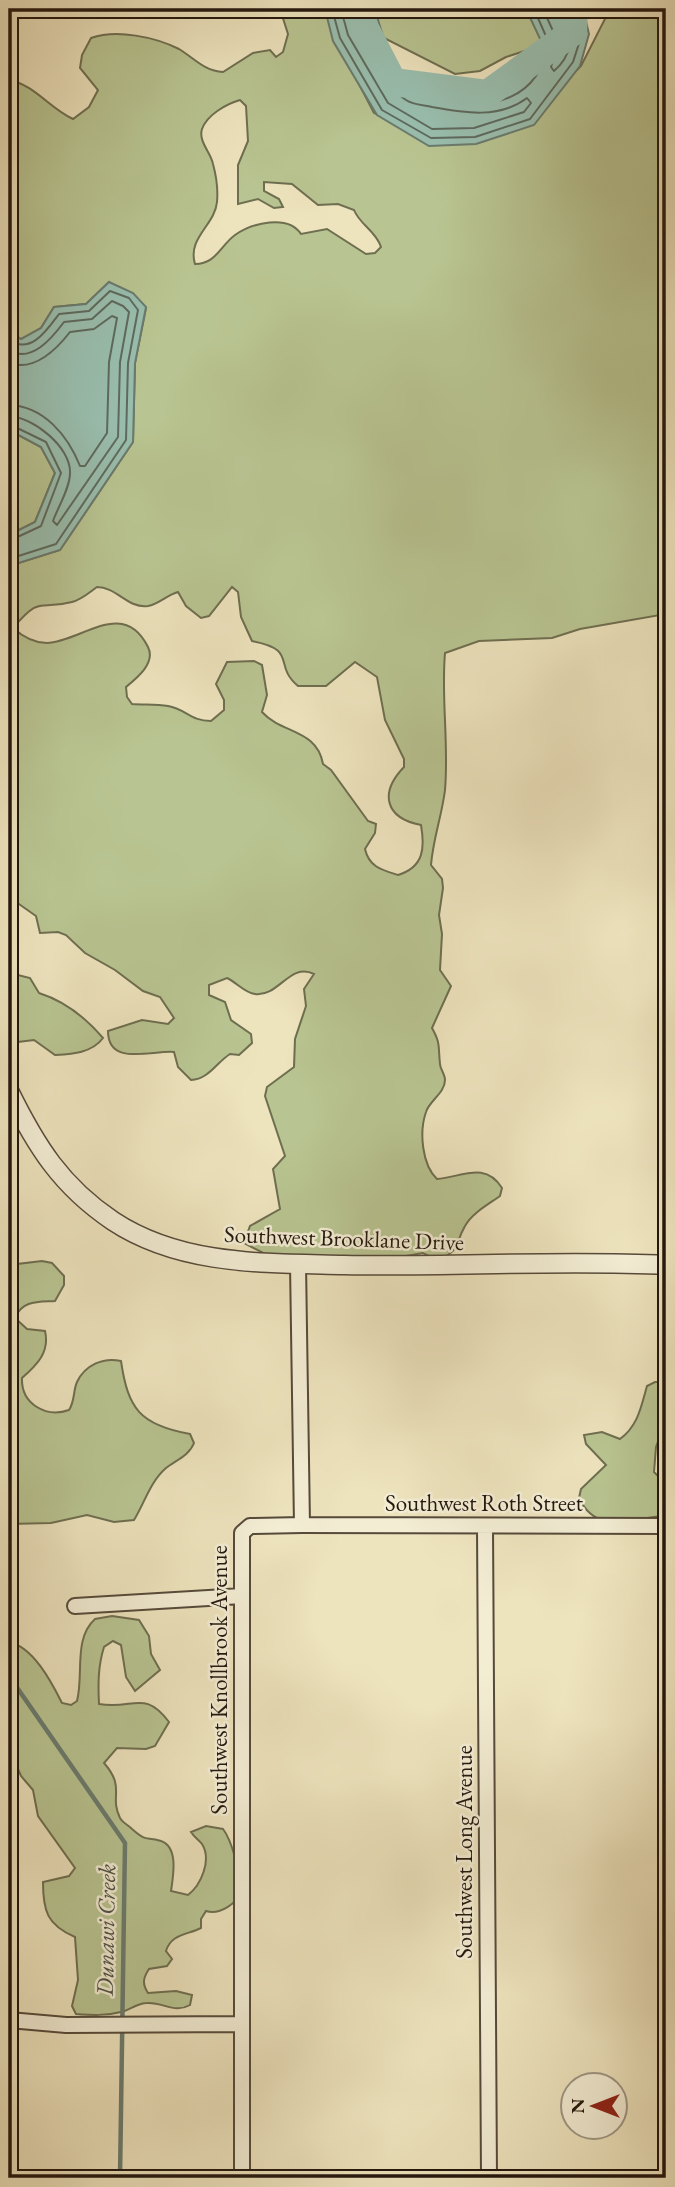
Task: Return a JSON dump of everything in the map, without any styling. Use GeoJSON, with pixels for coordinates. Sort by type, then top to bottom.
{"type":"FeatureCollection","features":[{"type":"Feature","properties":{"kind":"street","name":"Southwest Brooklane Drive"},"geometry":{"type":"LineString","coordinates":[[9,1091],[31,1136],[52,1168],[84,1199],[114,1222],[172,1248],[202,1257],[298,1264],[439,1267],[666,1265]]}},
{"type":"Feature","properties":{"kind":"street"},"geometry":{"type":"LineString","coordinates":[[298,1264],[302,1525]]}},
{"type":"Feature","properties":{"kind":"street","name":"Southwest Roth Street"},"geometry":{"type":"LineString","coordinates":[[302,1525],[666,1526]]}},
{"type":"Feature","properties":{"kind":"street","name":"Southwest Knollbrook Avenue"},"geometry":{"type":"LineString","coordinates":[[243,2178],[241,1538],[246,1528],[302,1525]]}},
{"type":"Feature","properties":{"kind":"street","name":"Southwest Long Avenue"},"geometry":{"type":"LineString","coordinates":[[485,1526],[489,2178]]}},
{"type":"Feature","properties":{"kind":"street"},"geometry":{"type":"LineString","coordinates":[[75,1606],[242,1596]]}},
{"type":"Feature","properties":{"kind":"street"},"geometry":{"type":"LineString","coordinates":[[9,2020],[66,2025],[241,2024]]}},
{"type":"Feature","properties":{"kind":"green space"},"geometry":{"type":"Polygon","coordinates":[[[280,9],[350,9],[349,65],[374,113],[384,117],[551,95],[581,66],[606,17],[603,9],[666,9],[666,614],[580,629],[552,638],[479,641],[445,653],[445,790],[431,865],[442,879],[439,915],[442,934],[440,970],[451,986],[432,1028],[438,1042],[440,1066],[445,1080],[426,1112],[423,1148],[428,1165],[437,1179],[481,1173],[495,1180],[502,1188],[500,1196],[468,1221],[455,1248],[439,1261],[423,1253],[377,1261],[267,1255],[244,1243],[250,1226],[280,1209],[273,1169],[285,1156],[265,1096],[267,1087],[294,1067],[295,1039],[306,1006],[304,989],[314,974],[298,972],[263,994],[244,990],[227,978],[209,985],[209,995],[225,1002],[231,1020],[251,1034],[252,1043],[239,1055],[230,1054],[208,1074],[191,1080],[178,1067],[174,1052],[123,1053],[115,1049],[110,1042],[108,1031],[142,1020],[168,1024],[174,1018],[160,997],[143,991],[115,970],[85,953],[66,935],[58,932],[40,933],[36,916],[9,897],[9,566],[60,550],[133,442],[135,363],[146,308],[109,282],[86,304],[54,307],[41,328],[21,340],[9,331],[9,80],[27,87],[73,119],[89,107],[98,90],[80,68],[82,55],[91,38],[124,34],[159,41],[179,49],[205,67],[223,72],[253,53],[270,50],[276,57],[283,52],[288,34],[280,9]],[[240,100],[218,111],[208,119],[202,129],[203,142],[214,168],[217,198],[212,218],[195,247],[195,264],[213,258],[230,239],[242,231],[270,222],[288,224],[301,234],[327,229],[366,254],[375,253],[381,247],[379,241],[354,210],[338,204],[318,205],[292,184],[264,182],[264,191],[279,199],[283,207],[274,208],[258,199],[238,204],[238,165],[248,141],[246,106],[240,100]],[[97,587],[75,601],[35,607],[13,628],[37,642],[47,643],[114,623],[126,625],[138,632],[150,653],[144,670],[126,687],[127,697],[132,704],[168,706],[204,720],[211,721],[224,710],[224,700],[216,684],[227,662],[254,661],[262,665],[267,695],[262,712],[314,744],[323,764],[331,770],[368,821],[376,824],[375,833],[365,849],[373,864],[398,875],[418,862],[423,841],[421,825],[400,817],[390,803],[391,786],[404,767],[404,759],[385,720],[377,677],[355,662],[326,686],[298,686],[286,671],[280,653],[252,641],[241,617],[238,592],[232,587],[209,616],[201,618],[186,606],[178,592],[152,605],[141,606],[111,590],[97,587]]]}},
{"type":"Feature","properties":{"kind":"green space"},"geometry":{"type":"Polygon","coordinates":[[[368,9],[549,9],[543,45],[506,57],[480,71],[455,74],[384,38],[368,9]]]}},
{"type":"Feature","properties":{"kind":"green space"},"geometry":{"type":"Polygon","coordinates":[[[9,430],[41,447],[55,473],[35,522],[9,535],[9,430]]]}},
{"type":"Feature","properties":{"kind":"green space"},"geometry":{"type":"Polygon","coordinates":[[[14,974],[30,978],[39,993],[74,1011],[103,1038],[87,1050],[55,1055],[34,1040],[9,1043],[9,976],[14,974]]]}},
{"type":"Feature","properties":{"kind":"green space"},"geometry":{"type":"Polygon","coordinates":[[[42,1261],[52,1263],[64,1276],[64,1285],[55,1301],[26,1305],[15,1318],[27,1329],[45,1331],[44,1352],[22,1378],[30,1402],[52,1412],[69,1410],[77,1382],[85,1371],[101,1361],[121,1361],[128,1391],[139,1412],[159,1426],[190,1434],[194,1443],[186,1455],[166,1468],[156,1480],[134,1520],[114,1522],[87,1515],[51,1523],[9,1524],[9,1265],[42,1261]]]}},
{"type":"Feature","properties":{"kind":"green space"},"geometry":{"type":"Polygon","coordinates":[[[655,1382],[666,1382],[666,1421],[656,1447],[654,1472],[660,1478],[666,1477],[666,1516],[618,1522],[596,1518],[579,1498],[581,1489],[606,1465],[586,1444],[584,1435],[602,1432],[620,1439],[635,1422],[647,1386],[655,1382]]]}},
{"type":"Feature","properties":{"kind":"green space"},"geometry":{"type":"Polygon","coordinates":[[[112,1616],[139,1620],[149,1636],[151,1654],[160,1670],[135,1691],[126,1677],[121,1645],[113,1641],[104,1647],[102,1654],[99,1704],[145,1703],[160,1712],[169,1722],[155,1746],[146,1749],[117,1748],[104,1763],[114,1779],[120,1818],[141,1836],[167,1844],[174,1863],[171,1891],[188,1895],[201,1879],[206,1857],[202,1844],[191,1832],[206,1826],[223,1829],[235,1858],[240,1889],[232,1904],[217,1911],[206,1911],[201,1919],[201,1928],[180,1936],[168,1945],[166,1951],[172,1959],[167,1966],[149,1969],[145,1975],[144,1984],[148,1993],[176,1991],[192,1995],[190,2005],[174,2008],[147,2003],[115,2013],[76,2014],[72,2006],[78,1980],[75,1937],[58,1927],[48,1916],[43,1882],[69,1876],[75,1868],[38,1816],[33,1790],[21,1776],[9,1749],[9,1642],[18,1645],[33,1658],[47,1675],[62,1703],[71,1705],[77,1701],[81,1647],[88,1627],[95,1619],[112,1616]]]}},
{"type":"Feature","properties":{"kind":"water"},"geometry":{"type":"Polygon","coordinates":[[[325,9],[375,9],[388,51],[406,79],[421,89],[464,96],[494,96],[507,92],[527,74],[542,43],[526,9],[583,9],[589,34],[580,66],[534,125],[476,144],[429,146],[377,115],[333,41],[325,9]]]}},
{"type":"Feature","properties":{"kind":"water"},"geometry":{"type":"Polygon","coordinates":[[[109,282],[133,293],[146,307],[135,363],[133,442],[60,550],[9,566],[9,535],[35,522],[55,473],[41,447],[9,430],[9,331],[21,339],[41,328],[54,307],[86,304],[109,282]]]}},
{"type":"Feature","properties":{"kind":"waterway"},"geometry":{"type":"LineString","coordinates":[[355,9],[393,82],[487,94],[573,32],[574,9]]}},
{"type":"Feature","properties":{"kind":"waterway","name":"Dunawi Creek"},"geometry":{"type":"LineString","coordinates":[[9,1676],[125,1843],[120,2178]]}}]}
